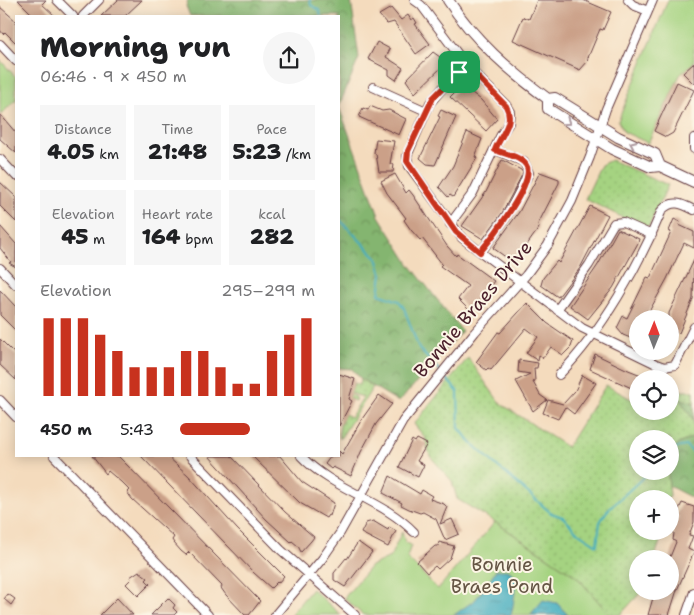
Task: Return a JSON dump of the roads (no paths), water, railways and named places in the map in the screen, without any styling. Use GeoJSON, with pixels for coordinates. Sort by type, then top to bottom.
{"type":"FeatureCollection","features":[{"type":"Feature","properties":{"kind":"main road"},"geometry":{"type":"LineString","coordinates":[[448,0],[480,42],[510,70],[548,99],[555,98],[600,126],[655,154],[660,166]]}},
{"type":"Feature","properties":{"kind":"main road"},"geometry":{"type":"LineString","coordinates":[[548,99],[548,109],[596,140],[651,167],[660,166],[694,182]]}},
{"type":"Feature","properties":{"kind":"street"},"geometry":{"type":"LineString","coordinates":[[57,0],[72,15]]}},
{"type":"Feature","properties":{"kind":"street"},"geometry":{"type":"LineString","coordinates":[[83,15],[99,0]]}},
{"type":"Feature","properties":{"kind":"street"},"geometry":{"type":"LineString","coordinates":[[414,0],[421,5],[466,65],[510,112],[509,123],[473,193],[450,224]]}},
{"type":"Feature","properties":{"kind":"street"},"geometry":{"type":"LineString","coordinates":[[628,0],[633,5],[648,10]]}},
{"type":"Feature","properties":{"kind":"street","name":"Bonnie Braes Drive"},"geometry":{"type":"LineString","coordinates":[[275,615],[310,574],[340,534],[391,439],[408,414],[475,332],[520,282],[548,245],[560,224],[596,140],[600,126],[653,0]]}},
{"type":"Feature","properties":{"kind":"street"},"geometry":{"type":"LineString","coordinates":[[0,44],[15,60]]}},
{"type":"Feature","properties":{"kind":"street"},"geometry":{"type":"LineString","coordinates":[[466,65],[436,94],[426,111],[407,156],[407,161],[450,224],[462,238],[557,310],[592,333],[664,367],[675,364],[691,341],[694,328]]}},
{"type":"Feature","properties":{"kind":"street"},"geometry":{"type":"LineString","coordinates":[[373,88],[426,111]]}},
{"type":"Feature","properties":{"kind":"street"},"geometry":{"type":"LineString","coordinates":[[694,138],[694,148]]}},
{"type":"Feature","properties":{"kind":"street"},"geometry":{"type":"LineString","coordinates":[[480,252],[510,212],[529,173],[524,162],[495,150]]}},
{"type":"Feature","properties":{"kind":"street"},"geometry":{"type":"LineString","coordinates":[[0,159],[15,175]]}},
{"type":"Feature","properties":{"kind":"street"},"geometry":{"type":"LineString","coordinates":[[559,375],[573,361],[631,276],[666,206],[677,203],[694,210]]}},
{"type":"Feature","properties":{"kind":"street"},"geometry":{"type":"LineString","coordinates":[[557,310],[585,271],[614,224],[623,222],[652,235]]}},
{"type":"Feature","properties":{"kind":"street"},"geometry":{"type":"LineString","coordinates":[[0,268],[15,284]]}},
{"type":"Feature","properties":{"kind":"street"},"geometry":{"type":"LineString","coordinates":[[0,400],[15,416]]}},
{"type":"Feature","properties":{"kind":"street"},"geometry":{"type":"LineString","coordinates":[[55,457],[208,615]]}},
{"type":"Feature","properties":{"kind":"street"},"geometry":{"type":"LineString","coordinates":[[191,457],[275,544],[356,615]]}},
{"type":"Feature","properties":{"kind":"street"},"geometry":{"type":"LineString","coordinates":[[302,457],[324,477],[400,518],[414,532]]}},
{"type":"Feature","properties":{"kind":"street"},"geometry":{"type":"LineString","coordinates":[[686,615],[694,592]]}},
{"type":"Feature","properties":{"kind":"water"},"geometry":{"type":"Polygon","coordinates":[[[496,570],[508,570],[516,576],[511,615],[454,615],[476,599],[496,570]]]}},
{"type":"Feature","properties":{"kind":"water"},"geometry":{"type":"Polygon","coordinates":[[[543,600],[557,603],[568,615],[530,615],[543,600]]]}},
{"type":"Feature","properties":{"kind":"waterway"},"geometry":{"type":"LineString","coordinates":[[310,0],[311,5],[319,10],[321,15]]}},
{"type":"Feature","properties":{"kind":"waterway"},"geometry":{"type":"LineString","coordinates":[[340,220],[377,258],[382,274],[379,294],[399,301],[404,308],[419,349],[441,372]]}},
{"type":"Feature","properties":{"kind":"waterway"},"geometry":{"type":"LineString","coordinates":[[444,376],[458,392],[459,428],[472,444],[551,513],[563,517],[577,532],[597,545],[600,522],[607,511],[640,480]]}},
{"type":"Feature","properties":{"kind":"waterway"},"geometry":{"type":"LineString","coordinates":[[679,447],[686,446],[694,453]]}},
{"type":"Feature","properties":{"kind":"park label","name":"Bonnie Braes Pond"},"geometry":{"type":"Point","coordinates":[502,575]}}]}
